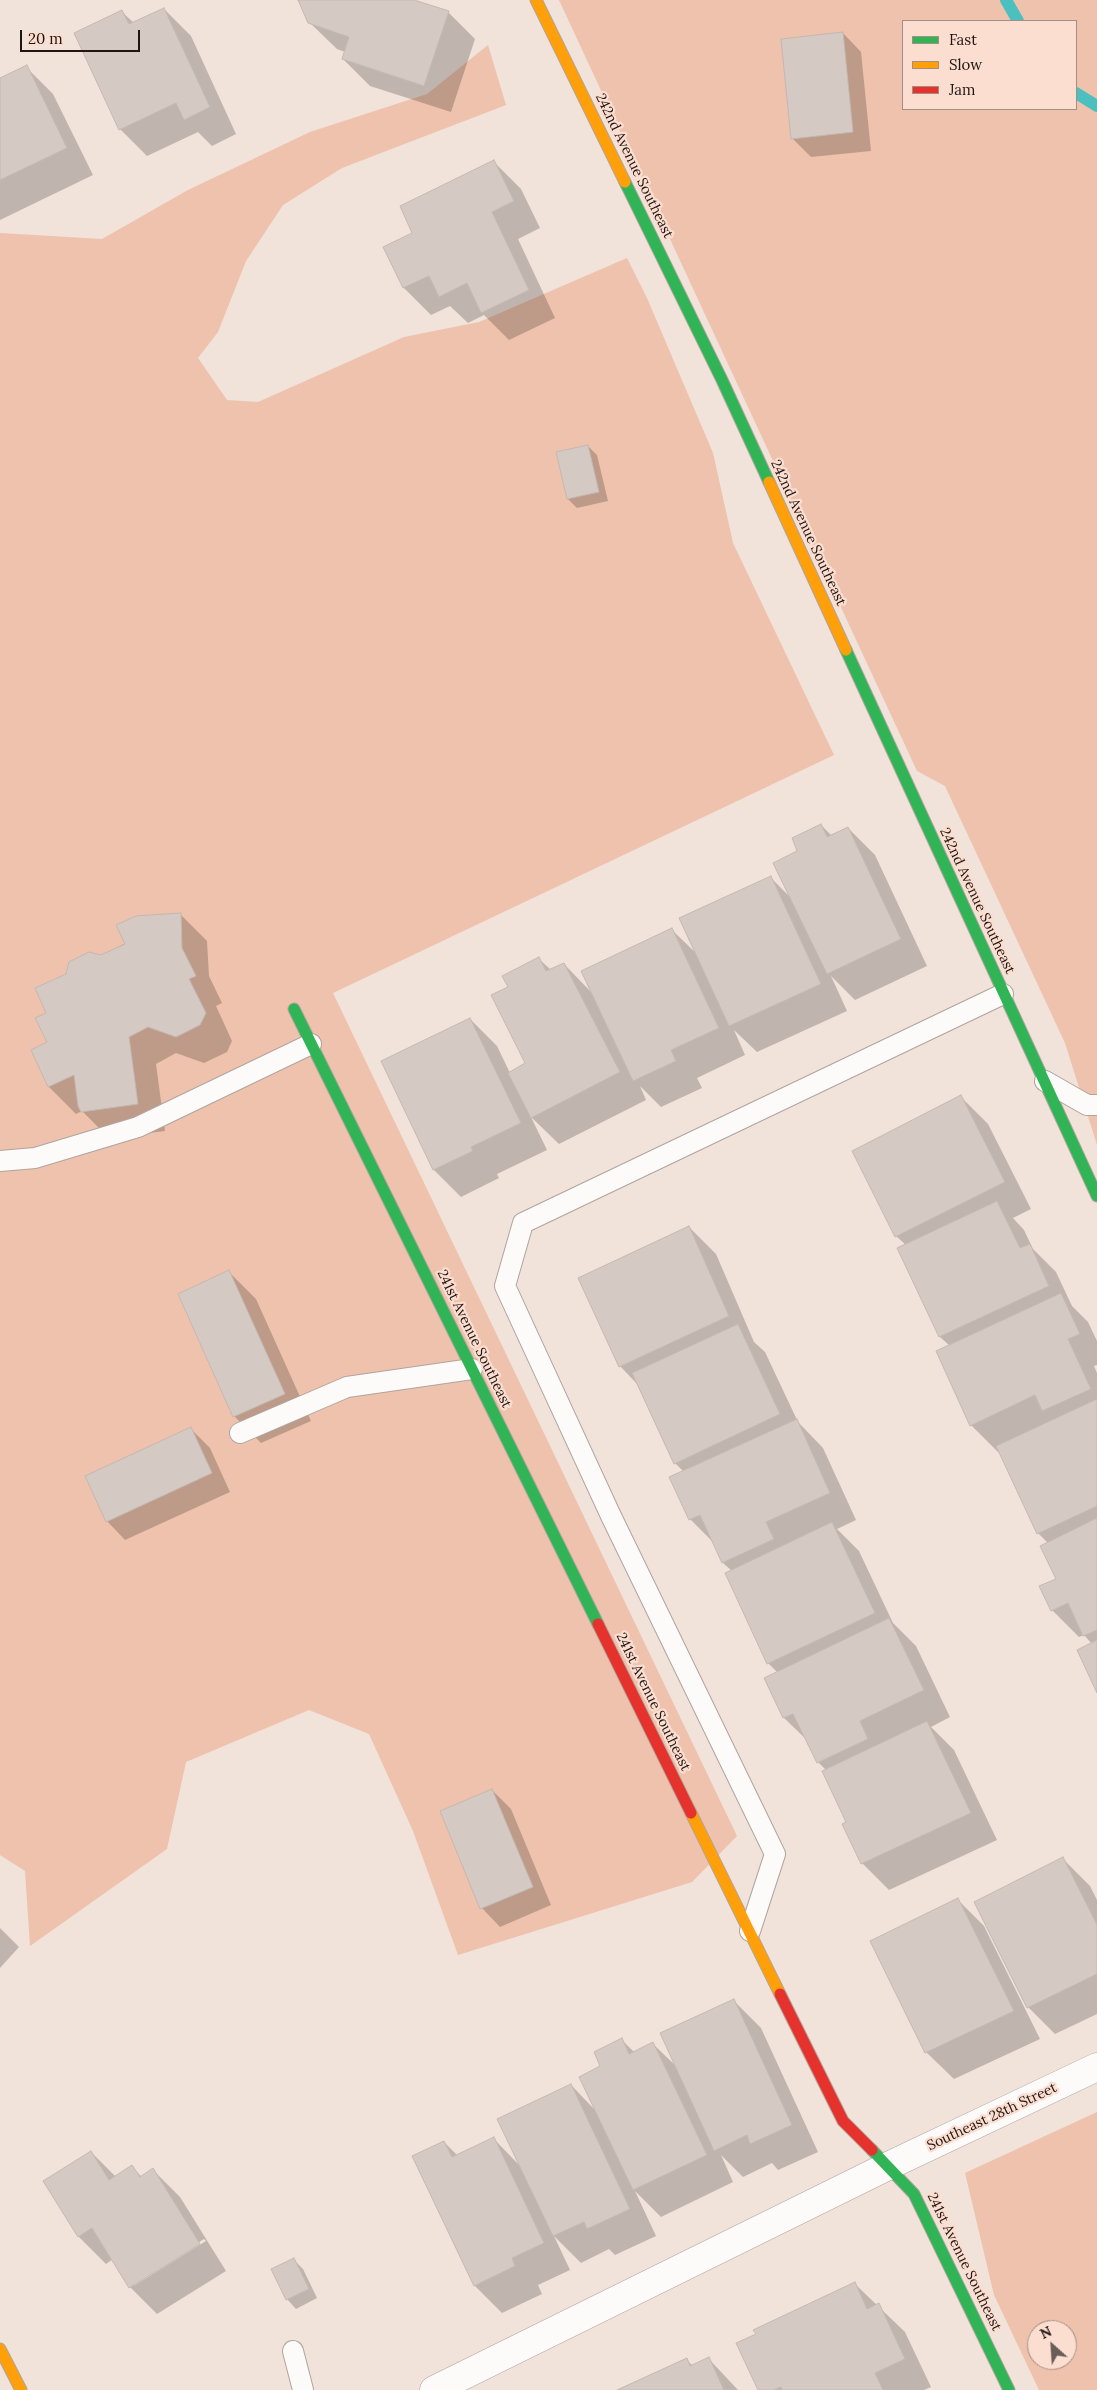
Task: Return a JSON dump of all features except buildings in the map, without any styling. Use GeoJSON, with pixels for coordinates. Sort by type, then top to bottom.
{"type":"FeatureCollection","features":[{"type":"Feature","properties":{"kind":"street","name":"242nd Avenue Southeast"},"geometry":{"type":"LineString","coordinates":[[536,0],[722,380],[1097,1196]]}},
{"type":"Feature","properties":{"kind":"street","name":"241st Avenue Southeast"},"geometry":{"type":"LineString","coordinates":[[294,1009],[843,2121],[914,2194],[1009,2390]]}},
{"type":"Feature","properties":{"kind":"street","name":"Southeast 28th Street"},"geometry":{"type":"LineString","coordinates":[[434,2390],[886,2167],[1097,2067]]}},
{"type":"Feature","properties":{"kind":"street"},"geometry":{"type":"LineString","coordinates":[[0,2348],[21,2390]]}},
{"type":"Feature","properties":{"kind":"lane"},"geometry":{"type":"LineString","coordinates":[[750,1932],[775,1854],[616,1525],[505,1286],[522,1223],[1003,994]]}},
{"type":"Feature","properties":{"kind":"lane"},"geometry":{"type":"LineString","coordinates":[[0,1161],[36,1158],[138,1127],[311,1044]]}},
{"type":"Feature","properties":{"kind":"lane"},"geometry":{"type":"LineString","coordinates":[[1045,1081],[1087,1105],[1097,1105]]}},
{"type":"Feature","properties":{"kind":"lane"},"geometry":{"type":"LineString","coordinates":[[240,1433],[347,1387],[472,1370]]}},
{"type":"Feature","properties":{"kind":"lane"},"geometry":{"type":"LineString","coordinates":[[293,2351],[302,2390]]}},
{"type":"Feature","properties":{"kind":"shaded area"},"geometry":{"type":"Polygon","coordinates":[[[559,0],[1097,0],[1097,1145],[1065,1043],[945,786],[917,771],[559,0]]]}},
{"type":"Feature","properties":{"kind":"shaded area"},"geometry":{"type":"Polygon","coordinates":[[[488,45],[506,105],[342,168],[283,205],[246,261],[218,332],[198,358],[227,400],[258,402],[404,337],[479,322],[627,258],[647,298],[713,453],[733,543],[834,755],[333,993],[737,1836],[692,1882],[458,1955],[413,1831],[369,1734],[309,1710],[186,1762],[167,1849],[30,1946],[25,1871],[0,1855],[0,233],[102,239],[188,190],[310,132],[427,94],[488,45]]]}},
{"type":"Feature","properties":{"kind":"shaded area"},"geometry":{"type":"Polygon","coordinates":[[[1097,2112],[1097,2390],[1039,2390],[1030,2370],[1077,2370],[1077,2320],[1027,2320],[1027,2365],[994,2295],[965,2173],[1097,2112]]]}},
{"type":"Feature","properties":{"kind":"waterway"},"geometry":{"type":"LineString","coordinates":[[1006,0],[1017,20]]}},
{"type":"Feature","properties":{"kind":"waterway"},"geometry":{"type":"LineString","coordinates":[[1077,94],[1097,106]]}},
{"type":"Feature","properties":{"kind":"traffic: fast"},"geometry":{"type":"LineString","coordinates":[[625,182],[722,380],[769,482]]}},
{"type":"Feature","properties":{"kind":"traffic: fast"},"geometry":{"type":"LineString","coordinates":[[846,650],[1097,1196]]}},
{"type":"Feature","properties":{"kind":"traffic: fast"},"geometry":{"type":"LineString","coordinates":[[294,1009],[598,1624]]}},
{"type":"Feature","properties":{"kind":"traffic: fast"},"geometry":{"type":"LineString","coordinates":[[872,2150],[914,2194],[1009,2390]]}},
{"type":"Feature","properties":{"kind":"traffic: slow"},"geometry":{"type":"LineString","coordinates":[[536,0],[625,182]]}},
{"type":"Feature","properties":{"kind":"traffic: slow"},"geometry":{"type":"LineString","coordinates":[[769,482],[846,650]]}},
{"type":"Feature","properties":{"kind":"traffic: slow"},"geometry":{"type":"LineString","coordinates":[[691,1813],[780,1994]]}},
{"type":"Feature","properties":{"kind":"traffic: slow"},"geometry":{"type":"LineString","coordinates":[[0,2349],[21,2390]]}},
{"type":"Feature","properties":{"kind":"traffic: jam"},"geometry":{"type":"LineString","coordinates":[[598,1624],[691,1813]]}},
{"type":"Feature","properties":{"kind":"traffic: jam"},"geometry":{"type":"LineString","coordinates":[[780,1994],[843,2121],[872,2150]]}}]}
